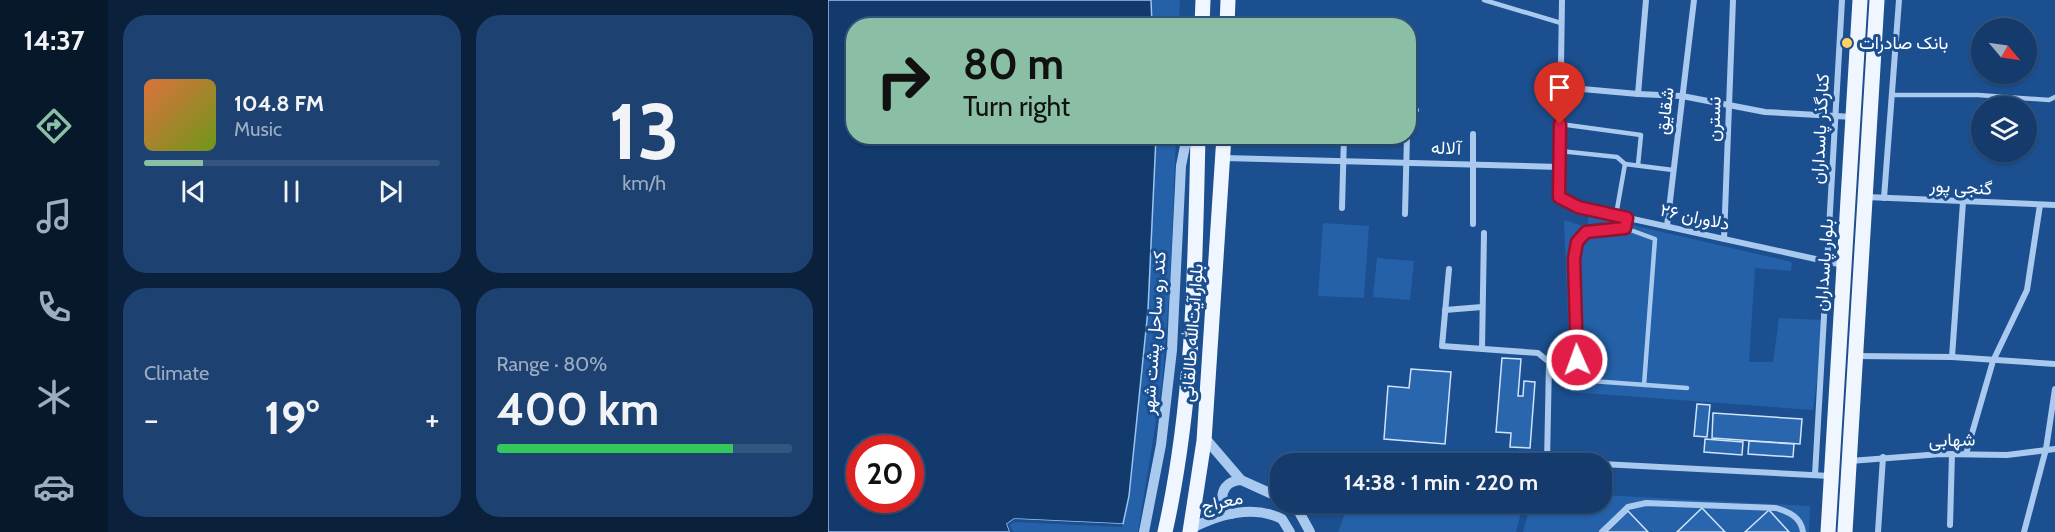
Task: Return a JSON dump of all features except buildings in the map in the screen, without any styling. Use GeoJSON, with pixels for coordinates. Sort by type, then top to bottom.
{"type":"FeatureCollection","features":[{"type":"Feature","properties":{"kind":"main road","name":"بلوار پاسداران"},"geometry":{"type":"LineString","coordinates":[[1828,532],[1860,0]]}},
{"type":"Feature","properties":{"kind":"main road","name":"بلوار پاسداران"},"geometry":{"type":"LineString","coordinates":[[1845,532],[1877,0]]}},
{"type":"Feature","properties":{"kind":"main road"},"geometry":{"type":"LineString","coordinates":[[1203,18],[1204,2]]}},
{"type":"Feature","properties":{"kind":"main road"},"geometry":{"type":"LineString","coordinates":[[1227,2],[1227,18]]}},
{"type":"Feature","properties":{"kind":"main road"},"geometry":{"type":"LineString","coordinates":[[1165,532],[1187,400],[1195,269],[1198,144]]}},
{"type":"Feature","properties":{"kind":"main road","name":"بلوار آیت‌الله طالقانی"},"geometry":{"type":"LineString","coordinates":[[1190,530],[1205,438],[1224,144]]}},
{"type":"Feature","properties":{"kind":"street","name":"دلاوران ۲۶"},"geometry":{"type":"LineString","coordinates":[[1562,0],[1559,197],[1578,207],[1844,265]]}},
{"type":"Feature","properties":{"kind":"street"},"geometry":{"type":"LineString","coordinates":[[1638,94],[1646,0]]}},
{"type":"Feature","properties":{"kind":"street","name":"شقایق"},"geometry":{"type":"LineString","coordinates":[[1667,226],[1694,0]]}},
{"type":"Feature","properties":{"kind":"street","name":"نسترن"},"geometry":{"type":"LineString","coordinates":[[1724,239],[1733,0]]}},
{"type":"Feature","properties":{"kind":"street","name":"کنارگذر پاسداران"},"geometry":{"type":"LineString","coordinates":[[1815,475],[1842,0]]}},
{"type":"Feature","properties":{"kind":"street"},"geometry":{"type":"LineString","coordinates":[[1884,198],[1899,0]]}},
{"type":"Feature","properties":{"kind":"street"},"geometry":{"type":"LineString","coordinates":[[1560,87],[1682,96],[1765,111],[1853,117]]}},
{"type":"Feature","properties":{"kind":"street"},"geometry":{"type":"LineString","coordinates":[[1473,134],[1473,224]]}},
{"type":"Feature","properties":{"kind":"street","name":"کند رو ساحل پشت شهر"},"geometry":{"type":"LineString","coordinates":[[1144,532],[1161,445],[1172,350],[1181,166],[1185,144]]}},
{"type":"Feature","properties":{"kind":"street"},"geometry":{"type":"LineString","coordinates":[[1342,208],[1343,144]]}},
{"type":"Feature","properties":{"kind":"street"},"geometry":{"type":"LineString","coordinates":[[1405,214],[1406,144]]}},
{"type":"Feature","properties":{"kind":"street","name":"آلاله"},"geometry":{"type":"LineString","coordinates":[[1223,158],[1342,159],[1559,167]]}},
{"type":"Feature","properties":{"kind":"street","name":"گنجی پور"},"geometry":{"type":"LineString","coordinates":[[1865,197],[2055,205]]}},
{"type":"Feature","properties":{"kind":"street"},"geometry":{"type":"LineString","coordinates":[[1952,357],[1963,202]]}},
{"type":"Feature","properties":{"kind":"street"},"geometry":{"type":"LineString","coordinates":[[1966,454],[1993,361],[2026,290],[2040,205]]}},
{"type":"Feature","properties":{"kind":"street"},"geometry":{"type":"LineString","coordinates":[[1482,349],[1484,233]]}},
{"type":"Feature","properties":{"kind":"street"},"geometry":{"type":"LineString","coordinates":[[1449,269],[1442,346],[1538,353],[1549,362],[1547,453]]}},
{"type":"Feature","properties":{"kind":"street"},"geometry":{"type":"LineString","coordinates":[[1444,310],[1482,307]]}},
{"type":"Feature","properties":{"kind":"street"},"geometry":{"type":"LineString","coordinates":[[1856,356],[1952,357],[2055,364]]}},
{"type":"Feature","properties":{"kind":"street"},"geometry":{"type":"LineString","coordinates":[[2024,532],[2046,449],[2055,389]]}},
{"type":"Feature","properties":{"kind":"street","name":"معراج"},"geometry":{"type":"LineString","coordinates":[[1205,438],[1241,480],[1270,493]]}},
{"type":"Feature","properties":{"kind":"street","name":"شهابی"},"geometry":{"type":"LineString","coordinates":[[1849,461],[1882,457],[2007,454],[2055,449]]}},
{"type":"Feature","properties":{"kind":"street"},"geometry":{"type":"LineString","coordinates":[[1950,525],[1952,454]]}},
{"type":"Feature","properties":{"kind":"street"},"geometry":{"type":"LineString","coordinates":[[1878,532],[1882,457]]}},
{"type":"Feature","properties":{"kind":"street"},"geometry":{"type":"LineString","coordinates":[[1612,465],[1831,476]]}},
{"type":"Feature","properties":{"kind":"street"},"geometry":{"type":"LineString","coordinates":[[1231,514],[1223,504],[1223,491],[1232,482],[1241,480]]}},
{"type":"Feature","properties":{"kind":"street"},"geometry":{"type":"LineString","coordinates":[[1602,532],[1628,507],[1646,503],[1776,508],[1789,511],[1797,518],[1803,532]]}},
{"type":"Feature","properties":{"kind":"street","name":"معراج"},"geometry":{"type":"LineString","coordinates":[[1190,530],[1209,519],[1256,512],[1272,514],[1282,519],[1290,532]]}},
{"type":"Feature","properties":{"kind":"street"},"geometry":{"type":"LineString","coordinates":[[1300,513],[1310,532]]}},
{"type":"Feature","properties":{"kind":"street"},"geometry":{"type":"LineString","coordinates":[[1206,532],[1209,519]]}},
{"type":"Feature","properties":{"kind":"lane"},"geometry":{"type":"LineString","coordinates":[[1484,0],[1561,23]]}},
{"type":"Feature","properties":{"kind":"lane"},"geometry":{"type":"LineString","coordinates":[[1892,95],[1978,94],[2049,100],[2055,97]]}},
{"type":"Feature","properties":{"kind":"lane"},"geometry":{"type":"LineString","coordinates":[[1560,124],[1641,135],[1638,165]]}},
{"type":"Feature","properties":{"kind":"lane"},"geometry":{"type":"LineString","coordinates":[[1560,151],[1617,157],[1625,164],[1673,170]]}},
{"type":"Feature","properties":{"kind":"lane"},"geometry":{"type":"LineString","coordinates":[[1616,215],[1625,164]]}},
{"type":"Feature","properties":{"kind":"lane"},"geometry":{"type":"LineString","coordinates":[[1625,228],[1627,218]]}},
{"type":"Feature","properties":{"kind":"lane"},"geometry":{"type":"LineString","coordinates":[[1644,385],[1655,239],[1625,228],[1586,232],[1577,242],[1574,259],[1578,380],[1644,385],[1687,388]]}},
{"type":"Feature","properties":{"kind":"shaded area"},"geometry":{"type":"Polygon","coordinates":[[[828,0],[1151,0],[1152,18],[846,18],[846,144],[1156,144],[1148,310],[1129,496],[1123,524],[1014,519],[1007,524],[1010,532],[828,532],[828,0]]]}},
{"type":"Feature","properties":{"kind":"shaded area"},"geometry":{"type":"Polygon","coordinates":[[[1151,0],[1180,0],[1179,18],[1152,18],[1151,0]]]}},
{"type":"Feature","properties":{"kind":"shaded area"},"geometry":{"type":"Polygon","coordinates":[[[1156,144],[1176,144],[1170,285],[1162,384],[1138,532],[1010,532],[1007,524],[1014,519],[1123,523],[1129,496],[1148,310],[1156,144]]]}},
{"type":"Feature","properties":{"kind":"shaded area"},"geometry":{"type":"Polygon","coordinates":[[[1589,215],[1792,262],[1791,271],[1755,268],[1749,362],[1773,362],[1779,318],[1825,320],[1813,410],[1571,392],[1564,220],[1587,227],[1589,215]]]}},
{"type":"Feature","properties":{"kind":"shaded area"},"geometry":{"type":"Polygon","coordinates":[[[1323,223],[1369,226],[1364,298],[1318,296],[1323,223]]]}},
{"type":"Feature","properties":{"kind":"shaded area"},"geometry":{"type":"Polygon","coordinates":[[[1377,258],[1414,261],[1410,300],[1373,297],[1377,258]]]}},
{"type":"Feature","properties":{"kind":"shaded area"},"geometry":{"type":"Polygon","coordinates":[[[1612,496],[1810,506],[1809,532],[1523,532],[1528,513],[1612,513],[1612,496]]]}},
{"type":"Feature","properties":{"kind":"shaded area"},"geometry":{"type":"Polygon","coordinates":[[[1345,513],[1521,513],[1516,532],[1338,532],[1345,513]]]}},
{"type":"Feature","properties":{"kind":"pier"},"geometry":{"type":"Polygon","coordinates":[[[1014,519],[1123,524],[1122,527],[1014,522],[1010,525],[1013,532],[1010,532],[1007,524],[1014,519]]]}},
{"type":"Feature","properties":{"kind":"place","name":"بانک صادرات"},"geometry":{"type":"Point","coordinates":[1847,43]}},
{"type":"Feature","properties":{"kind":"route"},"geometry":{"type":"LineString","coordinates":[[1560,124],[1559,197],[1578,207],[1627,218],[1625,228],[1617,231],[1586,232],[1577,242],[1574,259],[1577,360]]}}]}
